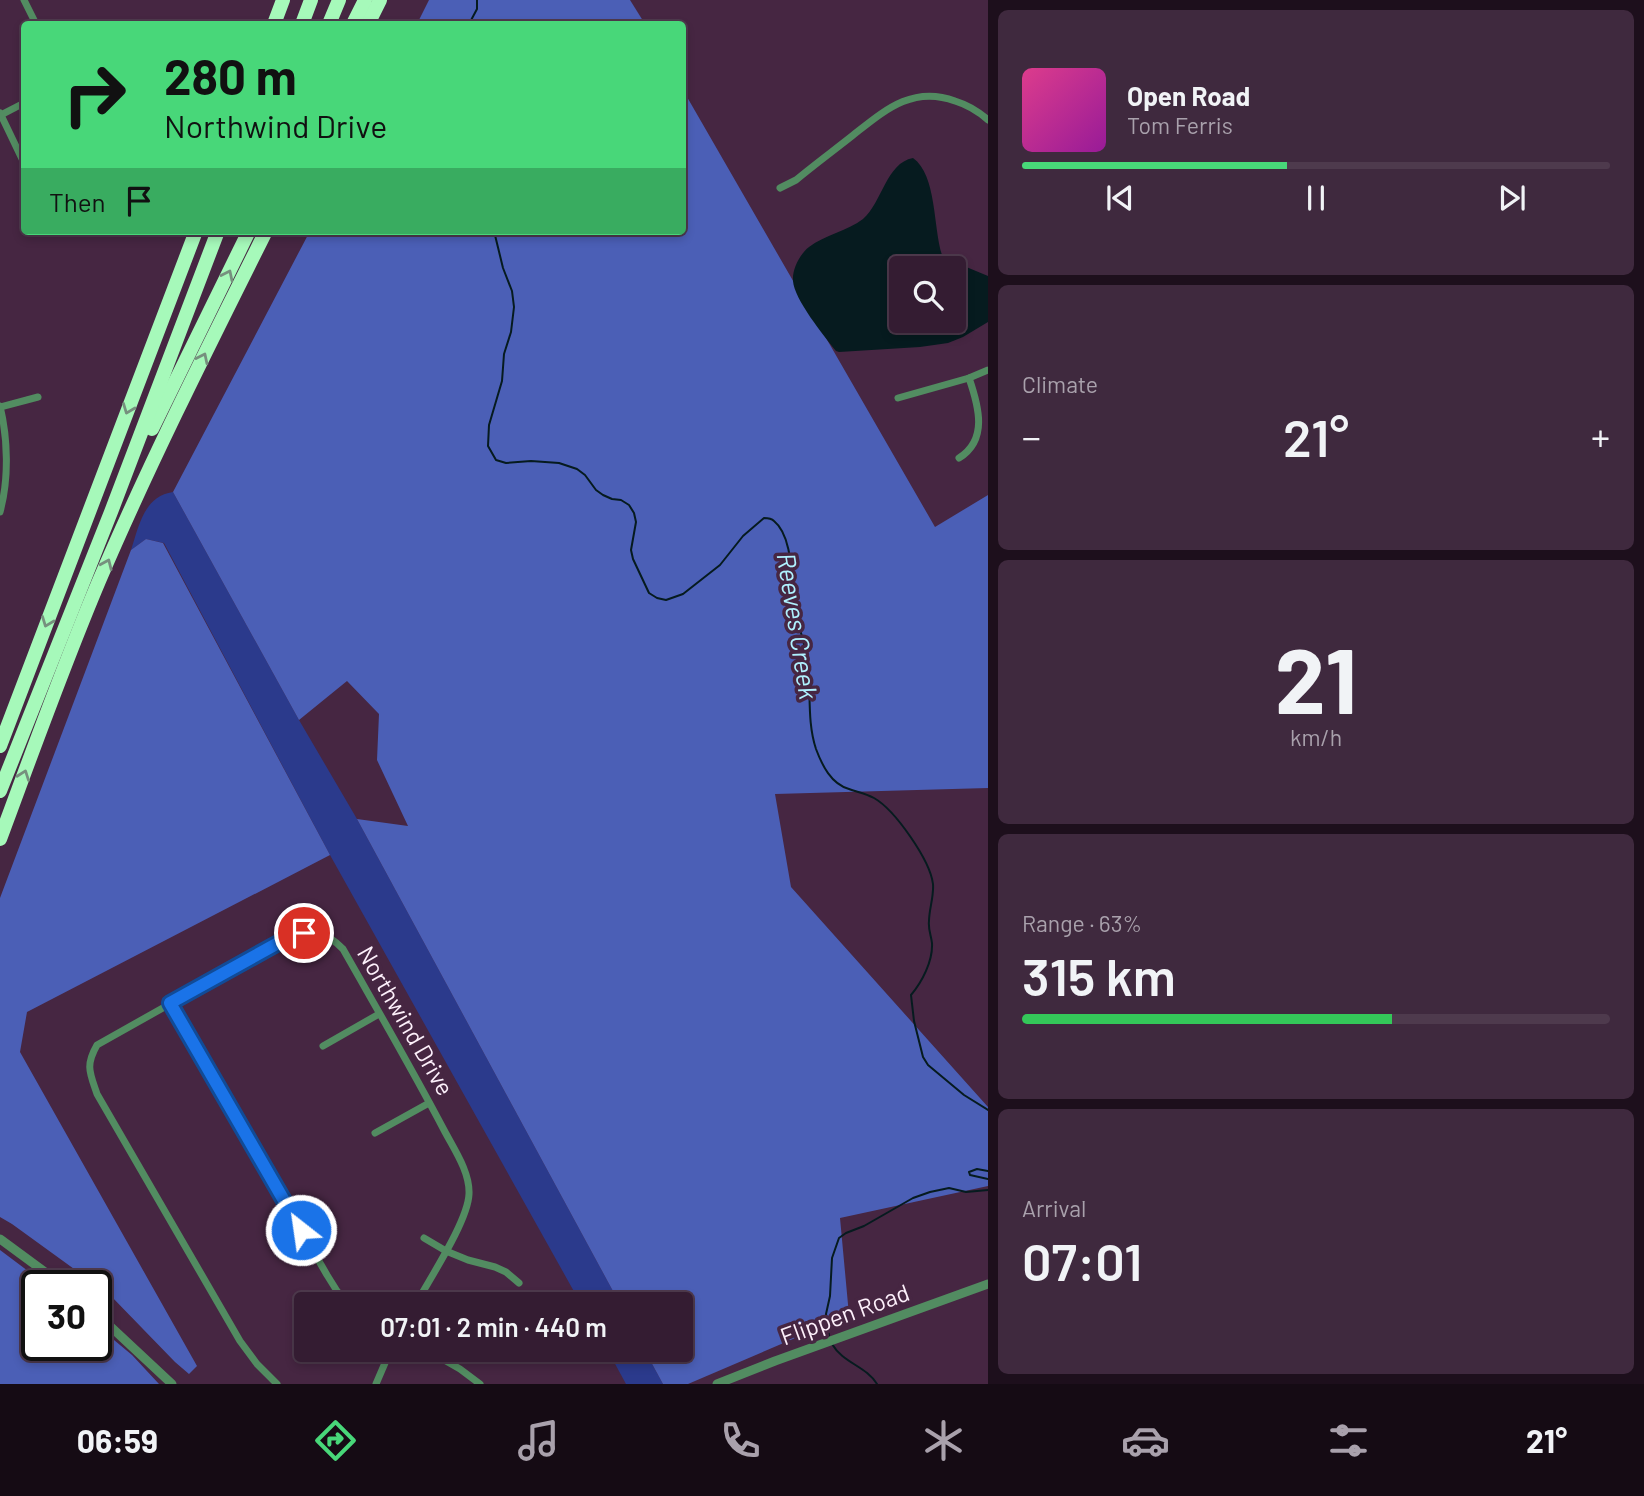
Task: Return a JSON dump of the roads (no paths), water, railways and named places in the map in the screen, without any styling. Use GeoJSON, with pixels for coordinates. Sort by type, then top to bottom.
{"type":"FeatureCollection","features":[{"type":"Feature","properties":{"kind":"highway"},"geometry":{"type":"LineString","coordinates":[[275,21],[283,0]]}},
{"type":"Feature","properties":{"kind":"highway"},"geometry":{"type":"LineString","coordinates":[[295,21],[303,0]]}},
{"type":"Feature","properties":{"kind":"highway"},"geometry":{"type":"LineString","coordinates":[[303,21],[312,0]]}},
{"type":"Feature","properties":{"kind":"highway"},"geometry":{"type":"LineString","coordinates":[[330,21],[339,0]]}},
{"type":"Feature","properties":{"kind":"highway"},"geometry":{"type":"LineString","coordinates":[[354,21],[365,0]]}},
{"type":"Feature","properties":{"kind":"highway"},"geometry":{"type":"LineString","coordinates":[[370,21],[380,0]]}},
{"type":"Feature","properties":{"kind":"highway"},"geometry":{"type":"LineString","coordinates":[[0,746],[193,235]]}},
{"type":"Feature","properties":{"kind":"highway"},"geometry":{"type":"LineString","coordinates":[[0,791],[111,512],[216,235]]}},
{"type":"Feature","properties":{"kind":"highway"},"geometry":{"type":"LineString","coordinates":[[111,512],[247,235]]}},
{"type":"Feature","properties":{"kind":"highway"},"geometry":{"type":"LineString","coordinates":[[0,839],[98,583],[155,456],[264,235]]}},
{"type":"Feature","properties":{"kind":"street"},"geometry":{"type":"LineString","coordinates":[[24,0],[34,21]]}},
{"type":"Feature","properties":{"kind":"street"},"geometry":{"type":"LineString","coordinates":[[780,188],[796,180],[889,107],[915,97],[941,96],[965,104],[988,120]]}},
{"type":"Feature","properties":{"kind":"street"},"geometry":{"type":"LineString","coordinates":[[21,104],[0,114],[21,157]]}},
{"type":"Feature","properties":{"kind":"street"},"geometry":{"type":"LineString","coordinates":[[898,398],[988,370]]}},
{"type":"Feature","properties":{"kind":"street"},"geometry":{"type":"LineString","coordinates":[[959,458],[969,453],[980,435],[981,413],[969,378]]}},
{"type":"Feature","properties":{"kind":"street"},"geometry":{"type":"LineString","coordinates":[[0,512],[6,461],[5,427],[0,407],[38,397]]}},
{"type":"Feature","properties":{"kind":"street"},"geometry":{"type":"LineString","coordinates":[[277,1384],[257,1364],[240,1341],[97,1094],[90,1071],[90,1057],[97,1045],[170,1003],[289,937],[313,933],[313,916]]}},
{"type":"Feature","properties":{"kind":"street","name":"Northwind Drive"},"geometry":{"type":"LineString","coordinates":[[313,933],[333,939],[342,949],[465,1172],[469,1193],[466,1211],[423,1292]]}},
{"type":"Feature","properties":{"kind":"street"},"geometry":{"type":"LineString","coordinates":[[170,1003],[338,1292]]}},
{"type":"Feature","properties":{"kind":"street"},"geometry":{"type":"LineString","coordinates":[[323,1046],[379,1014]]}},
{"type":"Feature","properties":{"kind":"street"},"geometry":{"type":"LineString","coordinates":[[375,1133],[429,1103]]}},
{"type":"Feature","properties":{"kind":"street"},"geometry":{"type":"LineString","coordinates":[[424,1238],[446,1251],[506,1272],[519,1283]]}},
{"type":"Feature","properties":{"kind":"street"},"geometry":{"type":"LineString","coordinates":[[0,1239],[42,1270]]}},
{"type":"Feature","properties":{"kind":"street","name":"Flippen Road"},"geometry":{"type":"LineString","coordinates":[[717,1384],[988,1284]]}},
{"type":"Feature","properties":{"kind":"street"},"geometry":{"type":"LineString","coordinates":[[112,1328],[172,1384]]}},
{"type":"Feature","properties":{"kind":"street"},"geometry":{"type":"LineString","coordinates":[[376,1384],[385,1362]]}},
{"type":"Feature","properties":{"kind":"street"},"geometry":{"type":"LineString","coordinates":[[448,1362],[480,1384]]}},
{"type":"Feature","properties":{"kind":"waterway","name":"Reeves Creek"},"geometry":{"type":"LineString","coordinates":[[471,21],[477,9],[477,0]]}},
{"type":"Feature","properties":{"kind":"waterway","name":"Reeves Creek"},"geometry":{"type":"LineString","coordinates":[[495,235],[512,291],[514,307],[511,332],[504,354],[502,381],[489,425],[488,446],[496,460],[506,463],[559,463],[577,469],[603,495],[629,505],[636,522],[631,550],[633,559],[649,593],[657,598],[666,600],[683,594],[720,565],[743,536],[764,518],[773,520],[780,528],[788,549],[795,608],[807,658],[811,728],[818,755],[837,783],[874,798],[892,813],[919,849],[933,884],[929,924],[931,957],[911,995],[923,1057],[928,1065],[964,1095],[988,1110]]}},
{"type":"Feature","properties":{"kind":"waterway","name":"Reeves Creek"},"geometry":{"type":"LineString","coordinates":[[988,1171],[977,1169],[969,1172],[970,1175],[988,1179]]}},
{"type":"Feature","properties":{"kind":"waterway","name":"Reeves Creek"},"geometry":{"type":"LineString","coordinates":[[829,1336],[826,1314],[832,1258],[839,1238],[913,1198],[930,1192],[949,1188],[966,1192],[988,1190]]}},
{"type":"Feature","properties":{"kind":"waterway","name":"Reeves Creek"},"geometry":{"type":"LineString","coordinates":[[832,1344],[842,1356],[867,1373],[877,1384]]}}]}
